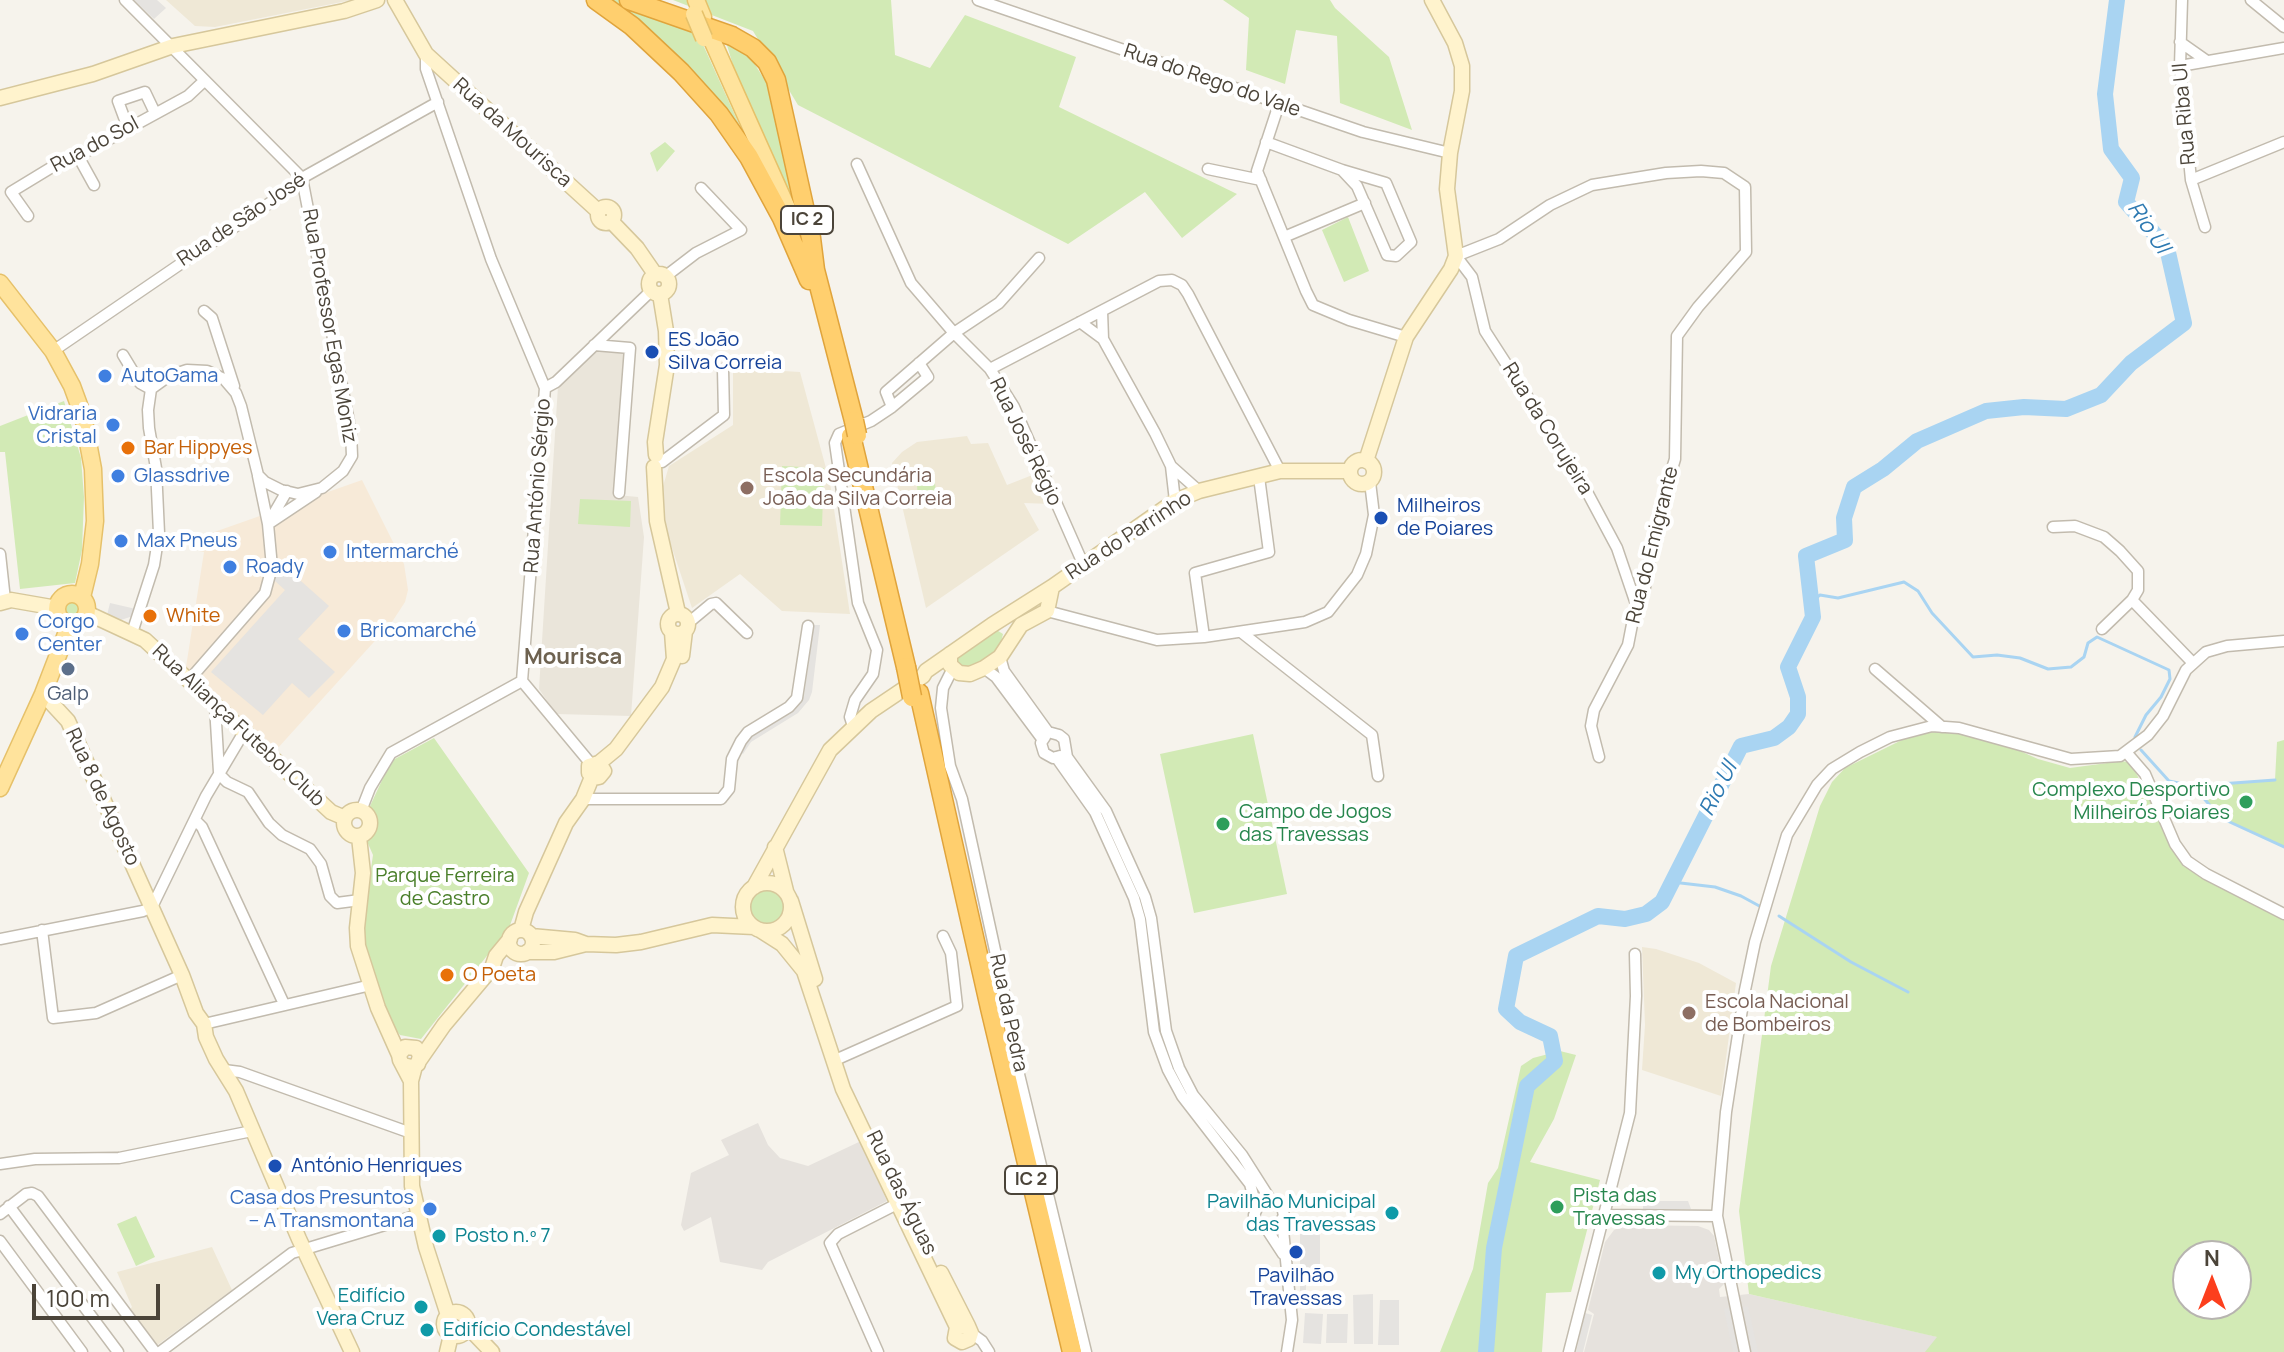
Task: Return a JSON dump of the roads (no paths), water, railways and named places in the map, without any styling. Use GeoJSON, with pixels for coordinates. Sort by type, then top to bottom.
{"type":"FeatureCollection","features":[{"type":"Feature","properties":{"kind":"highway","name":"IC 2"},"geometry":{"type":"LineString","coordinates":[[596,0],[662,53],[719,114],[749,157],[782,218],[819,308],[852,429]]}},
{"type":"Feature","properties":{"kind":"highway","name":"IC 2"},"geometry":{"type":"LineString","coordinates":[[629,0],[732,36],[753,48],[767,62],[776,80],[811,238],[815,270],[915,680],[1072,1352]]}},
{"type":"Feature","properties":{"kind":"highway","name":"IC 2"},"geometry":{"type":"LineString","coordinates":[[915,680],[1064,1352]]}},
{"type":"Feature","properties":{"kind":"main road"},"geometry":{"type":"LineString","coordinates":[[695,8],[782,218]]}},
{"type":"Feature","properties":{"kind":"main road"},"geometry":{"type":"LineString","coordinates":[[708,39],[815,270]]}},
{"type":"Feature","properties":{"kind":"main road"},"geometry":{"type":"LineString","coordinates":[[0,283],[53,351],[72,386],[83,416],[93,469],[93,543],[83,620],[70,624],[62,620],[57,608],[64,596],[73,594],[84,605]]}},
{"type":"Feature","properties":{"kind":"main road"},"geometry":{"type":"LineString","coordinates":[[0,788],[43,694],[70,624]]}},
{"type":"Feature","properties":{"kind":"street"},"geometry":{"type":"LineString","coordinates":[[125,0],[302,178]]}},
{"type":"Feature","properties":{"kind":"street"},"geometry":{"type":"LineString","coordinates":[[0,98],[93,74],[173,46],[344,11],[377,0]]}},
{"type":"Feature","properties":{"kind":"street","name":"Rua da Mourisca"},"geometry":{"type":"LineString","coordinates":[[395,0],[426,54],[598,211],[604,207],[611,209],[614,217],[611,221],[660,275]]}},
{"type":"Feature","properties":{"kind":"street","name":"Rua do Rego do Vale"},"geometry":{"type":"LineString","coordinates":[[978,0],[1371,135],[1450,153]]}},
{"type":"Feature","properties":{"kind":"street","name":"Rua Riba Ul"},"geometry":{"type":"LineString","coordinates":[[2182,0],[2180,66],[2191,180],[2205,227]]}},
{"type":"Feature","properties":{"kind":"street"},"geometry":{"type":"LineString","coordinates":[[2251,0],[2284,27]]}},
{"type":"Feature","properties":{"kind":"street"},"geometry":{"type":"LineString","coordinates":[[1366,461],[1406,337],[1451,269],[1456,256],[1447,189],[1450,153],[1462,91],[1462,66],[1455,43],[1431,1]]}},
{"type":"Feature","properties":{"kind":"street"},"geometry":{"type":"LineString","coordinates":[[2180,42],[2207,61]]}},
{"type":"Feature","properties":{"kind":"street"},"geometry":{"type":"LineString","coordinates":[[2180,66],[2284,48]]}},
{"type":"Feature","properties":{"kind":"street"},"geometry":{"type":"LineString","coordinates":[[426,54],[426,69],[491,259],[545,388]]}},
{"type":"Feature","properties":{"kind":"street","name":"Rua do Sol"},"geometry":{"type":"LineString","coordinates":[[28,216],[11,192],[62,161],[78,156],[188,96],[204,81]]}},
{"type":"Feature","properties":{"kind":"street"},"geometry":{"type":"LineString","coordinates":[[128,128],[118,101],[145,92],[155,113]]}},
{"type":"Feature","properties":{"kind":"street","name":"Rua de São José"},"geometry":{"type":"LineString","coordinates":[[53,351],[302,178],[438,102]]}},
{"type":"Feature","properties":{"kind":"street"},"geometry":{"type":"LineString","coordinates":[[1279,104],[1257,171],[1313,305],[1349,320],[1406,337]]}},
{"type":"Feature","properties":{"kind":"street"},"geometry":{"type":"LineString","coordinates":[[1266,142],[1386,183],[1411,242],[1396,256],[1387,255],[1357,186],[1342,170]]}},
{"type":"Feature","properties":{"kind":"street"},"geometry":{"type":"LineString","coordinates":[[2191,180],[2284,142]]}},
{"type":"Feature","properties":{"kind":"street"},"geometry":{"type":"LineString","coordinates":[[78,156],[94,185]]}},
{"type":"Feature","properties":{"kind":"street","name":"Rua José Régio"},"geometry":{"type":"LineString","coordinates":[[857,164],[911,283],[990,369],[1014,407],[1084,566]]}},
{"type":"Feature","properties":{"kind":"street"},"geometry":{"type":"LineString","coordinates":[[1208,169],[1261,180]]}},
{"type":"Feature","properties":{"kind":"street","name":"Rua do Emigrante"},"geometry":{"type":"LineString","coordinates":[[1456,256],[1499,239],[1550,205],[1592,185],[1666,173],[1701,171],[1724,173],[1745,187],[1746,252],[1677,336],[1675,459],[1658,515],[1645,587],[1636,604],[1628,645],[1594,710],[1591,726],[1599,757]]}},
{"type":"Feature","properties":{"kind":"street","name":"Rua Professor Egas Moniz"},"geometry":{"type":"LineString","coordinates":[[268,524],[343,471],[352,456],[351,432],[302,178]]}},
{"type":"Feature","properties":{"kind":"street"},"geometry":{"type":"LineString","coordinates":[[701,188],[741,230],[649,281],[656,292],[666,331],[667,365],[655,442],[657,521],[681,624],[674,659],[662,687],[595,772],[583,799],[566,823],[526,912],[520,935],[510,946],[522,953],[565,950],[586,944],[641,942],[712,925],[769,931],[784,925],[789,918],[789,896],[775,846]]}},
{"type":"Feature","properties":{"kind":"street"},"geometry":{"type":"LineString","coordinates":[[1284,237],[1365,203]]}},
{"type":"Feature","properties":{"kind":"street","name":"Rua da Corujeira"},"geometry":{"type":"LineString","coordinates":[[1456,256],[1472,277],[1485,331],[1578,475],[1617,548],[1636,604]]}},
{"type":"Feature","properties":{"kind":"street"},"geometry":{"type":"LineString","coordinates":[[853,726],[850,717],[855,700],[873,674],[877,650],[858,603],[835,443],[839,434],[871,421],[892,407],[886,392],[954,333],[999,303],[1039,258]]}},
{"type":"Feature","properties":{"kind":"street"},"geometry":{"type":"LineString","coordinates":[[990,369],[1159,281],[1172,280],[1182,285],[1188,294],[1280,471]]}},
{"type":"Feature","properties":{"kind":"street","name":"Rua António Sérgio"},"geometry":{"type":"LineString","coordinates":[[522,681],[545,388],[556,382],[656,292]]}},
{"type":"Feature","properties":{"kind":"street"},"geometry":{"type":"LineString","coordinates":[[190,679],[265,593],[272,567],[268,524],[258,475],[212,318],[204,311]]}},
{"type":"Feature","properties":{"kind":"street"},"geometry":{"type":"LineString","coordinates":[[1102,311],[1103,339]]}},
{"type":"Feature","properties":{"kind":"street"},"geometry":{"type":"LineString","coordinates":[[1080,322],[1103,339],[1171,466],[1199,491]]}},
{"type":"Feature","properties":{"kind":"street"},"geometry":{"type":"LineString","coordinates":[[594,345],[630,348],[619,493]]}},
{"type":"Feature","properties":{"kind":"street"},"geometry":{"type":"LineString","coordinates":[[123,355],[140,383],[151,389]]}},
{"type":"Feature","properties":{"kind":"street"},"geometry":{"type":"LineString","coordinates":[[657,461],[724,415],[723,369]]}},
{"type":"Feature","properties":{"kind":"street"},"geometry":{"type":"LineString","coordinates":[[132,633],[154,565],[159,533],[156,468],[148,410],[151,389],[169,376],[187,370],[207,371],[224,379],[236,393]]}},
{"type":"Feature","properties":{"kind":"street"},"geometry":{"type":"LineString","coordinates":[[1366,461],[1355,462],[1349,471],[1351,479],[1358,484],[1370,482]]}},
{"type":"Feature","properties":{"kind":"street"},"geometry":{"type":"LineString","coordinates":[[915,680],[970,674],[984,668],[1000,657],[1027,619],[1047,611],[1157,640],[1204,637],[1305,622],[1328,612],[1357,575],[1371,535],[1374,515],[1370,482],[1374,470],[1366,461]]}},
{"type":"Feature","properties":{"kind":"street"},"geometry":{"type":"LineString","coordinates":[[1171,466],[1175,501]]}},
{"type":"Feature","properties":{"kind":"street","name":"Rua do Parrinho"},"geometry":{"type":"LineString","coordinates":[[754,887],[830,750],[853,726],[950,654],[1084,566],[1175,501],[1199,491],[1280,471],[1349,471]]}},
{"type":"Feature","properties":{"kind":"street"},"geometry":{"type":"LineString","coordinates":[[258,475],[265,482],[298,494],[322,488]]}},
{"type":"Feature","properties":{"kind":"street"},"geometry":{"type":"LineString","coordinates":[[1204,637],[1195,573],[1269,552],[1259,477]]}},
{"type":"Feature","properties":{"kind":"street"},"geometry":{"type":"LineString","coordinates":[[268,524],[287,491]]}},
{"type":"Feature","properties":{"kind":"street"},"geometry":{"type":"LineString","coordinates":[[2053,527],[2075,526],[2104,537],[2138,571],[2138,590],[2132,600],[2102,629]]}},
{"type":"Feature","properties":{"kind":"street"},"geometry":{"type":"LineString","coordinates":[[0,554],[3,602],[57,608]]}},
{"type":"Feature","properties":{"kind":"street","name":"Rua do Parrinho"},"geometry":{"type":"LineString","coordinates":[[1047,611],[1052,587]]}},
{"type":"Feature","properties":{"kind":"street"},"geometry":{"type":"LineString","coordinates":[[2132,600],[2192,662]]}},
{"type":"Feature","properties":{"kind":"street"},"geometry":{"type":"LineString","coordinates":[[681,624],[716,603],[747,633]]}},
{"type":"Feature","properties":{"kind":"street","name":"Rua Aliança Futebol Club"},"geometry":{"type":"LineString","coordinates":[[84,605],[145,640],[331,812],[345,818]]}},
{"type":"Feature","properties":{"kind":"street"},"geometry":{"type":"LineString","coordinates":[[992,625],[1004,629],[1010,639]]}},
{"type":"Feature","properties":{"kind":"street"},"geometry":{"type":"LineString","coordinates":[[583,799],[721,799],[729,789],[732,759],[741,741],[748,732],[789,707],[797,698],[808,626]]}},
{"type":"Feature","properties":{"kind":"street"},"geometry":{"type":"LineString","coordinates":[[1241,632],[1372,735],[1378,776]]}},
{"type":"Feature","properties":{"kind":"street"},"geometry":{"type":"LineString","coordinates":[[1745,1352],[1717,1216],[1726,1112],[1745,990],[1765,909],[1787,835],[1817,785],[1832,769],[1890,737],[1932,726],[1959,728],[2071,759],[2120,756],[2148,735],[2163,716],[2186,670],[2206,652],[2218,647],[2284,641]]}},
{"type":"Feature","properties":{"kind":"street"},"geometry":{"type":"LineString","coordinates":[[950,654],[954,674]]}},
{"type":"Feature","properties":{"kind":"street"},"geometry":{"type":"LineString","coordinates":[[1000,657],[1004,671],[1047,737]]}},
{"type":"Feature","properties":{"kind":"street"},"geometry":{"type":"LineString","coordinates":[[984,668],[996,677],[1047,737],[1062,737],[1066,745],[1060,754]]}},
{"type":"Feature","properties":{"kind":"street"},"geometry":{"type":"LineString","coordinates":[[1875,669],[1942,727]]}},
{"type":"Feature","properties":{"kind":"street","name":"Rua da Pedra"},"geometry":{"type":"LineString","coordinates":[[954,674],[943,688],[941,708],[950,766],[962,799],[1016,1062],[1086,1352]]}},
{"type":"Feature","properties":{"kind":"street"},"geometry":{"type":"LineString","coordinates":[[361,811],[370,788],[391,753],[522,681],[595,772],[603,799]]}},
{"type":"Feature","properties":{"kind":"street","name":"Rua 8 de Agosto"},"geometry":{"type":"LineString","coordinates":[[43,694],[68,721],[182,975],[196,1013],[204,1024],[206,1037],[224,1070]]}},
{"type":"Feature","properties":{"kind":"street"},"geometry":{"type":"LineString","coordinates":[[215,706],[219,774],[227,782],[248,792],[269,823],[282,835],[310,849],[321,864],[325,884],[337,903],[360,900]]}},
{"type":"Feature","properties":{"kind":"street"},"geometry":{"type":"LineString","coordinates":[[217,744],[238,727]]}},
{"type":"Feature","properties":{"kind":"street"},"geometry":{"type":"LineString","coordinates":[[0,939],[152,907],[219,774],[238,727]]}},
{"type":"Feature","properties":{"kind":"street"},"geometry":{"type":"LineString","coordinates":[[1047,737],[1041,746],[1044,753],[1060,754],[1106,811],[1145,897],[1151,918],[1166,1031],[1179,1068],[1193,1095],[1242,1155],[1270,1199],[1282,1206],[1292,1320],[1287,1352]]}},
{"type":"Feature","properties":{"kind":"street"},"geometry":{"type":"LineString","coordinates":[[2126,752],[2145,774],[2175,844],[2187,861],[2284,914]]}},
{"type":"Feature","properties":{"kind":"street"},"geometry":{"type":"LineString","coordinates":[[1060,754],[1095,812],[1134,898],[1140,919],[1154,1032],[1168,1070],[1182,1096],[1250,1184],[1256,1206],[1255,1219],[1266,1228],[1284,1256]]}},
{"type":"Feature","properties":{"kind":"street"},"geometry":{"type":"LineString","coordinates":[[361,811],[368,816],[371,824],[367,832],[359,837],[346,830],[345,818],[350,812],[361,811]]}},
{"type":"Feature","properties":{"kind":"street"},"geometry":{"type":"LineString","coordinates":[[196,821],[202,827],[284,1004]]}},
{"type":"Feature","properties":{"kind":"street"},"geometry":{"type":"LineString","coordinates":[[359,837],[363,873],[358,946],[378,1008],[408,1055],[412,1186],[418,1215],[448,1315],[455,1312],[467,1319],[447,1352]]}},
{"type":"Feature","properties":{"kind":"street"},"geometry":{"type":"LineString","coordinates":[[712,925],[744,901],[754,887],[767,883],[789,896]]}},
{"type":"Feature","properties":{"kind":"street","name":"Rua das Águas"},"geometry":{"type":"LineString","coordinates":[[789,896],[843,1089],[965,1339]]}},
{"type":"Feature","properties":{"kind":"street"},"geometry":{"type":"LineString","coordinates":[[744,901],[744,916],[757,929]]}},
{"type":"Feature","properties":{"kind":"street","name":"Rua das Águas"},"geometry":{"type":"LineString","coordinates":[[757,929],[782,944],[804,971],[836,1059],[965,1339]]}},
{"type":"Feature","properties":{"kind":"street"},"geometry":{"type":"LineString","coordinates":[[42,930],[53,1018],[96,1013],[182,975]]}},
{"type":"Feature","properties":{"kind":"street"},"geometry":{"type":"LineString","coordinates":[[492,968],[532,946],[520,935]]}},
{"type":"Feature","properties":{"kind":"street"},"geometry":{"type":"LineString","coordinates":[[408,1055],[432,1041],[492,968],[496,956],[520,935],[575,940],[586,944]]}},
{"type":"Feature","properties":{"kind":"street"},"geometry":{"type":"LineString","coordinates":[[836,1059],[957,1006],[951,953],[943,936]]}},
{"type":"Feature","properties":{"kind":"street"},"geometry":{"type":"LineString","coordinates":[[1569,1352],[1630,1113],[1635,954]]}},
{"type":"Feature","properties":{"kind":"street"},"geometry":{"type":"LineString","coordinates":[[204,1024],[371,985]]}},
{"type":"Feature","properties":{"kind":"street"},"geometry":{"type":"LineString","coordinates":[[224,1070],[240,1072],[411,1133]]}},
{"type":"Feature","properties":{"kind":"street"},"geometry":{"type":"LineString","coordinates":[[224,1070],[229,1092],[247,1132],[352,1352]]}},
{"type":"Feature","properties":{"kind":"street"},"geometry":{"type":"LineString","coordinates":[[224,1070],[236,1091],[344,1352]]}},
{"type":"Feature","properties":{"kind":"street"},"geometry":{"type":"LineString","coordinates":[[0,1164],[35,1159],[119,1158],[247,1132]]}},
{"type":"Feature","properties":{"kind":"street"},"geometry":{"type":"LineString","coordinates":[[118,1352],[5,1210],[26,1194],[38,1196],[158,1352],[301,1250],[418,1215]]}},
{"type":"Feature","properties":{"kind":"street"},"geometry":{"type":"LineString","coordinates":[[1256,1206],[1270,1199]]}},
{"type":"Feature","properties":{"kind":"street","name":"Rua das Águas"},"geometry":{"type":"LineString","coordinates":[[878,1352],[830,1243],[834,1236],[897,1204]]}},
{"type":"Feature","properties":{"kind":"street"},"geometry":{"type":"LineString","coordinates":[[1603,1215],[1717,1216]]}},
{"type":"Feature","properties":{"kind":"street"},"geometry":{"type":"LineString","coordinates":[[1266,1228],[1275,1227],[1282,1220]]}},
{"type":"Feature","properties":{"kind":"street"},"geometry":{"type":"LineString","coordinates":[[0,1241],[82,1352]]}},
{"type":"Feature","properties":{"kind":"street"},"geometry":{"type":"LineString","coordinates":[[459,1332],[481,1352]]}},
{"type":"Feature","properties":{"kind":"street"},"geometry":{"type":"LineString","coordinates":[[459,1332],[492,1352]]}},
{"type":"Feature","properties":{"kind":"street","name":"Rua das Águas"},"geometry":{"type":"LineString","coordinates":[[965,1339],[982,1341],[989,1352]]}},
{"type":"Feature","properties":{"kind":"waterway","name":"Rio Ul"},"geometry":{"type":"LineString","coordinates":[[1486,1352],[1494,1248],[1527,1086],[1555,1061],[1550,1036],[1520,1022],[1506,1009],[1516,956],[1598,916],[1625,919],[1646,914],[1662,902],[1741,746],[1774,738],[1789,727],[1798,714],[1798,697],[1788,667],[1813,617],[1806,556],[1845,540],[1844,518],[1854,487],[1883,469],[1917,441],[1986,411],[2024,407],[2066,409],[2101,395],[2131,363],[2184,323],[2167,248],[2126,202],[2132,178],[2111,149],[2105,94],[2117,0]]}},
{"type":"Feature","properties":{"kind":"waterway"},"geometry":{"type":"LineString","coordinates":[[1811,602],[1820,595],[1838,598],[1904,582],[1918,591],[1932,613],[1973,657],[1997,655],[2020,658],[2048,669],[2071,667],[2084,657],[2088,643],[2097,637],[2169,670],[2170,679],[2161,697],[2146,715],[2135,737]]}},
{"type":"Feature","properties":{"kind":"waterway"},"geometry":{"type":"LineString","coordinates":[[2141,750],[2169,781],[2193,786],[2221,818],[2284,847]]}},
{"type":"Feature","properties":{"kind":"waterway"},"geometry":{"type":"LineString","coordinates":[[2206,785],[2275,780]]}},
{"type":"Feature","properties":{"kind":"waterway"},"geometry":{"type":"LineString","coordinates":[[1672,882],[1715,887],[1763,908]]}},
{"type":"Feature","properties":{"kind":"waterway"},"geometry":{"type":"LineString","coordinates":[[1779,916],[1851,962],[1908,992]]}},
{"type":"Feature","properties":{"kind":"place","name":"ES João Silva Correia"},"geometry":{"type":"Point","coordinates":[652,352]}},
{"type":"Feature","properties":{"kind":"place","name":"AutoGama"},"geometry":{"type":"Point","coordinates":[105,376]}},
{"type":"Feature","properties":{"kind":"place","name":"Vidraria Cristal"},"geometry":{"type":"Point","coordinates":[113,425]}},
{"type":"Feature","properties":{"kind":"place","name":"Bar Hippyes"},"geometry":{"type":"Point","coordinates":[128,448]}},
{"type":"Feature","properties":{"kind":"place","name":"Glassdrive"},"geometry":{"type":"Point","coordinates":[118,476]}},
{"type":"Feature","properties":{"kind":"place","name":"Escola Secundária João da Silva Correia"},"geometry":{"type":"Point","coordinates":[747,488]}},
{"type":"Feature","properties":{"kind":"place","name":"Milheiros de Poiares"},"geometry":{"type":"Point","coordinates":[1381,518]}},
{"type":"Feature","properties":{"kind":"place","name":"Max Pneus"},"geometry":{"type":"Point","coordinates":[121,541]}},
{"type":"Feature","properties":{"kind":"place","name":"Intermarché"},"geometry":{"type":"Point","coordinates":[330,552]}},
{"type":"Feature","properties":{"kind":"place","name":"Roady"},"geometry":{"type":"Point","coordinates":[230,567]}},
{"type":"Feature","properties":{"kind":"place","name":"White"},"geometry":{"type":"Point","coordinates":[150,616]}},
{"type":"Feature","properties":{"kind":"place","name":"Bricomarché"},"geometry":{"type":"Point","coordinates":[344,631]}},
{"type":"Feature","properties":{"kind":"place","name":"Corgo Center"},"geometry":{"type":"Point","coordinates":[22,634]}},
{"type":"Feature","properties":{"kind":"place","name":"Galp"},"geometry":{"type":"Point","coordinates":[68,669]}},
{"type":"Feature","properties":{"kind":"place","name":"Complexo Desportivo Milheirós Poiares"},"geometry":{"type":"Point","coordinates":[2246,802]}},
{"type":"Feature","properties":{"kind":"place","name":"Campo de Jogos das Travessas"},"geometry":{"type":"Point","coordinates":[1223,824]}},
{"type":"Feature","properties":{"kind":"place","name":"O Poeta"},"geometry":{"type":"Point","coordinates":[447,975]}},
{"type":"Feature","properties":{"kind":"place","name":"Escola Nacional de Bombeiros"},"geometry":{"type":"Point","coordinates":[1689,1013]}},
{"type":"Feature","properties":{"kind":"place","name":"António Henriques"},"geometry":{"type":"Point","coordinates":[275,1166]}},
{"type":"Feature","properties":{"kind":"place","name":"Pista das Travessas"},"geometry":{"type":"Point","coordinates":[1557,1207]}},
{"type":"Feature","properties":{"kind":"place","name":"Casa dos Presuntos – A Transmontana"},"geometry":{"type":"Point","coordinates":[430,1209]}},
{"type":"Feature","properties":{"kind":"place","name":"Pavilhão Municipal das Travessas"},"geometry":{"type":"Point","coordinates":[1392,1213]}},
{"type":"Feature","properties":{"kind":"place","name":"Posto n.º 7"},"geometry":{"type":"Point","coordinates":[439,1236]}},
{"type":"Feature","properties":{"kind":"place","name":"Pavilhão Travessas"},"geometry":{"type":"Point","coordinates":[1296,1252]}},
{"type":"Feature","properties":{"kind":"place","name":"My Orthopedics"},"geometry":{"type":"Point","coordinates":[1659,1273]}},
{"type":"Feature","properties":{"kind":"place","name":"Edifício Vera Cruz"},"geometry":{"type":"Point","coordinates":[421,1307]}},
{"type":"Feature","properties":{"kind":"place","name":"Edifício Condestável"},"geometry":{"type":"Point","coordinates":[427,1330]}},
{"type":"Feature","properties":{"kind":"district","name":"Mourisca"},"geometry":{"type":"Point","coordinates":[573,658]}},
{"type":"Feature","properties":{"kind":"park label","name":"Parque Ferreira de Castro"},"geometry":{"type":"Point","coordinates":[445,888]}}]}
